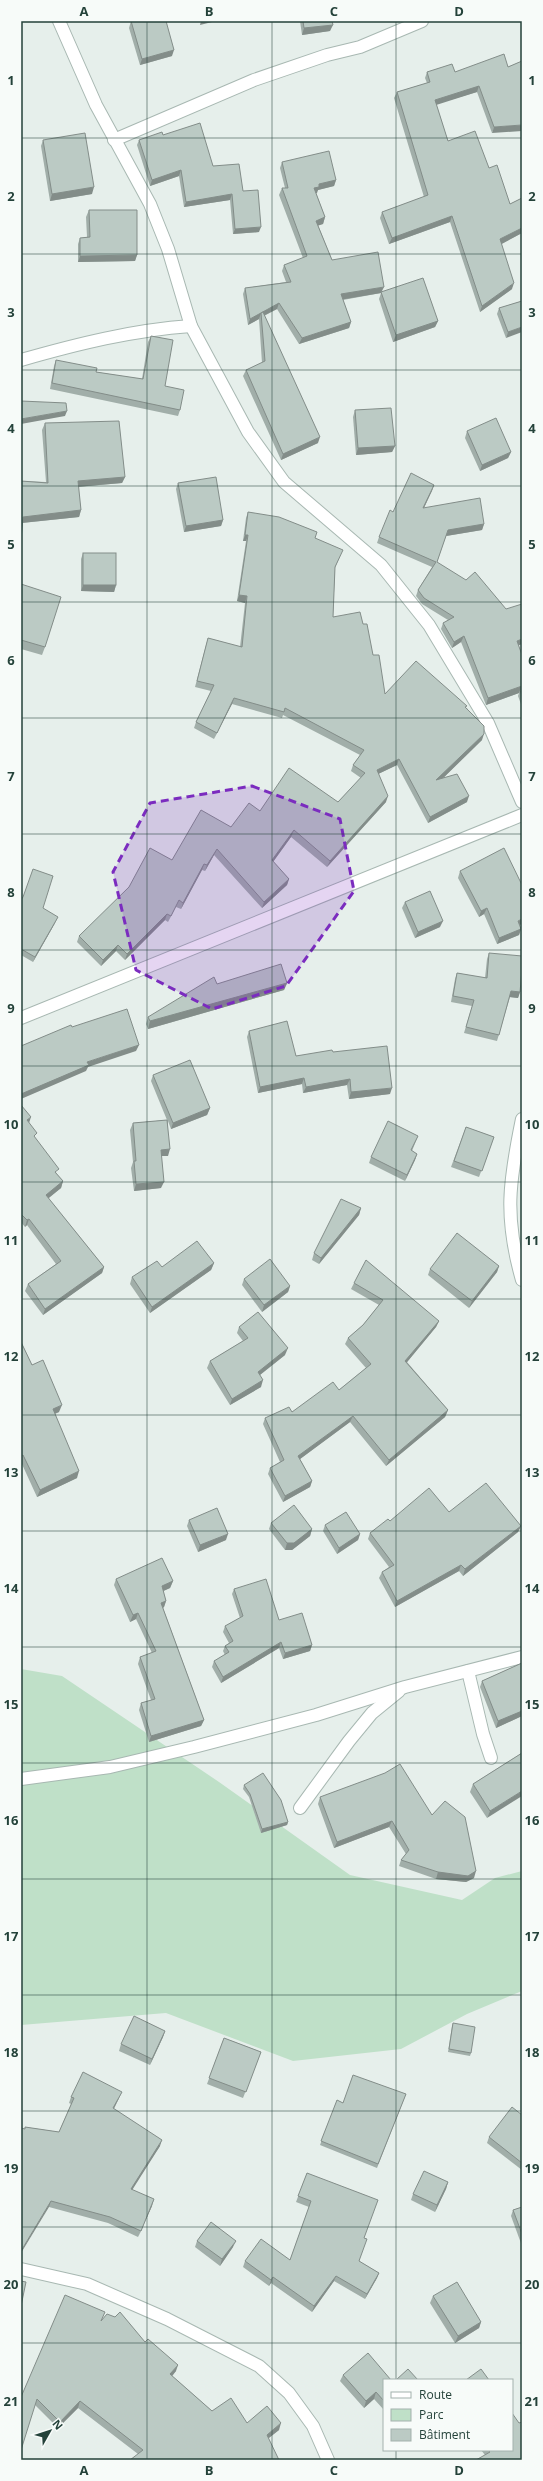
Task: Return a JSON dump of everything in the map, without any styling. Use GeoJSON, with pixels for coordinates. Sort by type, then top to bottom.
{"type":"FeatureCollection","features":[{"type":"Feature","properties":{"kind":"street"},"geometry":{"type":"LineString","coordinates":[[59,21],[96,105],[150,204],[168,249],[191,326],[248,432],[284,482],[380,565],[430,625],[488,723],[522,802]]}},
{"type":"Feature","properties":{"kind":"street"},"geometry":{"type":"LineString","coordinates":[[114,140],[254,80],[327,55],[360,47],[422,21]]}},
{"type":"Feature","properties":{"kind":"street"},"geometry":{"type":"LineString","coordinates":[[21,360],[111,336],[157,328],[191,326]]}},
{"type":"Feature","properties":{"kind":"street"},"geometry":{"type":"LineString","coordinates":[[21,1018],[522,815]]}},
{"type":"Feature","properties":{"kind":"street"},"geometry":{"type":"LineString","coordinates":[[522,1119],[511,1174],[509,1220],[522,1280]]}},
{"type":"Feature","properties":{"kind":"street"},"geometry":{"type":"LineString","coordinates":[[21,1779],[110,1767],[194,1748],[316,1715],[405,1687],[522,1657]]}},
{"type":"Feature","properties":{"kind":"street"},"geometry":{"type":"LineString","coordinates":[[468,1671],[483,1734],[491,1758]]}},
{"type":"Feature","properties":{"kind":"street"},"geometry":{"type":"LineString","coordinates":[[300,1808],[372,1713],[405,1687]]}},
{"type":"Feature","properties":{"kind":"street"},"geometry":{"type":"LineString","coordinates":[[21,2269],[87,2284],[167,2319],[259,2366],[289,2393],[313,2426],[328,2460]]}},
{"type":"Feature","properties":{"kind":"highlighted area"},"geometry":{"type":"Polygon","coordinates":[[[252,786],[340,819],[354,891],[286,986],[212,1009],[136,970],[113,872],[150,803],[252,786]]]}},
{"type":"Feature","properties":{"kind":"green space"},"geometry":{"type":"Polygon","coordinates":[[[21,1669],[62,1676],[219,1782],[350,1875],[462,1900],[495,1878],[522,1871],[522,1991],[467,2014],[401,2049],[293,2061],[166,2013],[21,2025],[21,1669]]]}},
{"type":"Feature","properties":{"kind":"building"},"geometry":{"type":"Polygon","coordinates":[[[131,21],[166,21],[174,50],[142,59],[131,21]]]}},
{"type":"Feature","properties":{"kind":"building"},"geometry":{"type":"Polygon","coordinates":[[[303,21],[332,21],[333,25],[304,28],[303,21]]]}},
{"type":"Feature","properties":{"kind":"building"},"geometry":{"type":"Polygon","coordinates":[[[504,54],[508,67],[522,61],[522,125],[494,127],[479,86],[435,100],[448,141],[475,131],[489,168],[497,165],[510,204],[522,198],[522,228],[500,239],[514,283],[482,306],[452,216],[392,238],[382,212],[428,195],[397,92],[430,82],[427,72],[452,64],[455,72],[504,54]]]}},
{"type":"Feature","properties":{"kind":"building"},"geometry":{"type":"Polygon","coordinates":[[[200,123],[213,166],[239,164],[243,191],[258,190],[261,227],[235,229],[232,194],[186,202],[181,170],[152,180],[139,140],[162,132],[163,135],[200,123]]]}},
{"type":"Feature","properties":{"kind":"building"},"geometry":{"type":"Polygon","coordinates":[[[85,133],[94,187],[52,194],[43,140],[85,133]]]}},
{"type":"Feature","properties":{"kind":"building"},"geometry":{"type":"Polygon","coordinates":[[[329,151],[336,180],[319,184],[319,187],[314,188],[325,217],[316,221],[332,260],[378,252],[384,287],[341,294],[351,322],[302,338],[279,303],[250,319],[245,288],[291,282],[284,265],[307,256],[282,188],[288,188],[282,162],[329,151]]]}},
{"type":"Feature","properties":{"kind":"building"},"geometry":{"type":"Polygon","coordinates":[[[89,210],[137,210],[137,255],[80,256],[80,238],[90,237],[89,210]]]}},
{"type":"Feature","properties":{"kind":"building"},"geometry":{"type":"Polygon","coordinates":[[[423,278],[438,321],[396,335],[381,292],[423,278]]]}},
{"type":"Feature","properties":{"kind":"building"},"geometry":{"type":"Polygon","coordinates":[[[522,301],[522,327],[508,332],[499,308],[522,301]]]}},
{"type":"Feature","properties":{"kind":"building"},"geometry":{"type":"Polygon","coordinates":[[[263,312],[320,437],[283,454],[246,370],[265,361],[261,313],[263,312]]]}},
{"type":"Feature","properties":{"kind":"building"},"geometry":{"type":"Polygon","coordinates":[[[151,336],[173,340],[165,386],[184,390],[180,410],[52,383],[56,360],[97,368],[96,372],[143,379],[151,336]]]}},
{"type":"Feature","properties":{"kind":"building"},"geometry":{"type":"Polygon","coordinates":[[[21,401],[66,403],[67,411],[21,419],[21,401]]]}},
{"type":"Feature","properties":{"kind":"building"},"geometry":{"type":"Polygon","coordinates":[[[391,408],[395,446],[358,448],[355,410],[391,408]]]}},
{"type":"Feature","properties":{"kind":"building"},"geometry":{"type":"Polygon","coordinates":[[[496,418],[511,452],[482,465],[467,431],[496,418]]]}},
{"type":"Feature","properties":{"kind":"building"},"geometry":{"type":"Polygon","coordinates":[[[119,421],[125,477],[78,481],[81,510],[23,517],[21,539],[21,481],[48,483],[45,423],[119,421]]]}},
{"type":"Feature","properties":{"kind":"building"},"geometry":{"type":"Polygon","coordinates":[[[411,473],[434,485],[423,508],[480,498],[484,524],[448,530],[437,562],[466,580],[475,572],[506,609],[522,604],[522,639],[517,641],[522,655],[522,686],[488,698],[464,636],[454,642],[443,623],[454,617],[424,598],[418,590],[436,562],[379,537],[390,510],[393,512],[411,473]]]}},
{"type":"Feature","properties":{"kind":"building"},"geometry":{"type":"Polygon","coordinates":[[[216,477],[223,520],[186,526],[178,483],[216,477]]]}},
{"type":"Feature","properties":{"kind":"building"},"geometry":{"type":"Polygon","coordinates":[[[248,512],[279,517],[317,532],[315,538],[343,550],[335,567],[333,617],[360,612],[363,624],[367,624],[373,655],[379,655],[385,694],[416,661],[467,706],[465,707],[484,726],[484,734],[436,780],[457,774],[469,796],[430,817],[399,759],[377,770],[388,796],[330,861],[294,830],[272,860],[289,879],[264,902],[217,849],[207,865],[204,864],[183,903],[179,900],[171,916],[167,914],[127,954],[118,945],[103,960],[79,936],[129,887],[150,848],[172,860],[201,810],[231,827],[249,803],[260,811],[289,768],[338,802],[365,773],[353,765],[364,750],[285,708],[284,712],[234,698],[217,733],[196,722],[214,685],[197,681],[208,638],[242,647],[247,596],[239,595],[248,535],[245,535],[248,512]]]}},
{"type":"Feature","properties":{"kind":"building"},"geometry":{"type":"Polygon","coordinates":[[[83,553],[116,553],[116,585],[83,585],[83,553]]]}},
{"type":"Feature","properties":{"kind":"building"},"geometry":{"type":"Polygon","coordinates":[[[21,584],[61,597],[45,647],[21,640],[21,584]]]}},
{"type":"Feature","properties":{"kind":"building"},"geometry":{"type":"Polygon","coordinates":[[[504,848],[522,885],[522,919],[518,921],[521,929],[499,938],[487,908],[481,911],[460,871],[504,848]]]}},
{"type":"Feature","properties":{"kind":"building"},"geometry":{"type":"Polygon","coordinates":[[[33,869],[53,876],[43,908],[58,917],[35,957],[21,949],[21,900],[33,869]]]}},
{"type":"Feature","properties":{"kind":"building"},"geometry":{"type":"Polygon","coordinates":[[[430,891],[443,921],[418,932],[405,902],[430,891]]]}},
{"type":"Feature","properties":{"kind":"building"},"geometry":{"type":"Polygon","coordinates":[[[489,953],[522,956],[520,992],[511,991],[499,1035],[466,1027],[474,1000],[453,996],[457,973],[487,978],[489,953]]]}},
{"type":"Feature","properties":{"kind":"building"},"geometry":{"type":"Polygon","coordinates":[[[281,964],[287,983],[150,1021],[148,1017],[214,977],[217,984],[281,964]]]}},
{"type":"Feature","properties":{"kind":"building"},"geometry":{"type":"Polygon","coordinates":[[[127,1009],[139,1045],[87,1062],[89,1065],[21,1094],[21,1046],[71,1025],[72,1027],[127,1009]]]}},
{"type":"Feature","properties":{"kind":"building"},"geometry":{"type":"Polygon","coordinates":[[[287,1021],[296,1056],[332,1050],[333,1052],[387,1046],[392,1088],[351,1092],[350,1079],[306,1087],[304,1078],[260,1087],[249,1031],[287,1021]]]}},
{"type":"Feature","properties":{"kind":"building"},"geometry":{"type":"Polygon","coordinates":[[[190,1060],[210,1108],[173,1123],[153,1075],[190,1060]]]}},
{"type":"Feature","properties":{"kind":"building"},"geometry":{"type":"Polygon","coordinates":[[[21,1105],[31,1117],[27,1120],[37,1133],[34,1136],[59,1169],[55,1172],[63,1181],[46,1195],[104,1267],[45,1309],[28,1284],[61,1261],[29,1219],[27,1220],[21,1214],[21,1105]]]}},
{"type":"Feature","properties":{"kind":"building"},"geometry":{"type":"Polygon","coordinates":[[[167,1120],[170,1149],[161,1150],[164,1182],[136,1184],[133,1123],[167,1120]]]}},
{"type":"Feature","properties":{"kind":"building"},"geometry":{"type":"Polygon","coordinates":[[[388,1121],[418,1136],[411,1150],[417,1154],[407,1175],[371,1157],[388,1121]]]}},
{"type":"Feature","properties":{"kind":"building"},"geometry":{"type":"Polygon","coordinates":[[[466,1127],[494,1137],[482,1171],[454,1161],[466,1127]]]}},
{"type":"Feature","properties":{"kind":"building"},"geometry":{"type":"Polygon","coordinates":[[[341,1199],[361,1208],[321,1258],[314,1253],[341,1199]]]}},
{"type":"Feature","properties":{"kind":"building"},"geometry":{"type":"Polygon","coordinates":[[[457,1233],[499,1266],[472,1301],[430,1269],[457,1233]]]}},
{"type":"Feature","properties":{"kind":"building"},"geometry":{"type":"Polygon","coordinates":[[[197,1241],[214,1263],[152,1307],[132,1277],[157,1261],[162,1267],[197,1241]]]}},
{"type":"Feature","properties":{"kind":"building"},"geometry":{"type":"Polygon","coordinates":[[[270,1259],[290,1286],[264,1305],[244,1279],[270,1259]]]}},
{"type":"Feature","properties":{"kind":"building"},"geometry":{"type":"Polygon","coordinates":[[[366,1260],[439,1321],[405,1361],[448,1410],[389,1460],[353,1416],[298,1456],[312,1481],[285,1496],[270,1468],[284,1460],[265,1418],[289,1407],[292,1412],[333,1382],[339,1390],[371,1364],[348,1338],[363,1325],[383,1300],[354,1283],[366,1260]]]}},
{"type":"Feature","properties":{"kind":"building"},"geometry":{"type":"Polygon","coordinates":[[[258,1312],[288,1348],[258,1372],[263,1380],[232,1399],[210,1361],[248,1338],[239,1327],[258,1312]]]}},
{"type":"Feature","properties":{"kind":"building"},"geometry":{"type":"Polygon","coordinates":[[[21,1342],[32,1365],[43,1360],[62,1405],[53,1409],[79,1471],[40,1490],[23,1455],[21,1456],[21,1342]]]}},
{"type":"Feature","properties":{"kind":"building"},"geometry":{"type":"Polygon","coordinates":[[[486,1483],[521,1526],[465,1569],[461,1565],[397,1601],[382,1572],[394,1565],[370,1533],[388,1519],[390,1521],[429,1488],[449,1512],[486,1483]]]}},
{"type":"Feature","properties":{"kind":"building"},"geometry":{"type":"Polygon","coordinates":[[[294,1505],[312,1529],[294,1543],[287,1543],[271,1523],[294,1505]]]}},
{"type":"Feature","properties":{"kind":"building"},"geometry":{"type":"Polygon","coordinates":[[[217,1508],[228,1534],[200,1545],[189,1520],[217,1508]]]}},
{"type":"Feature","properties":{"kind":"building"},"geometry":{"type":"Polygon","coordinates":[[[346,1512],[360,1534],[339,1548],[325,1525],[346,1512]]]}},
{"type":"Feature","properties":{"kind":"building"},"geometry":{"type":"Polygon","coordinates":[[[162,1558],[173,1581],[162,1586],[166,1601],[161,1603],[204,1720],[151,1736],[141,1703],[155,1699],[140,1657],[156,1651],[138,1613],[133,1615],[116,1579],[162,1558]]]}},
{"type":"Feature","properties":{"kind":"building"},"geometry":{"type":"Polygon","coordinates":[[[266,1579],[279,1620],[302,1613],[312,1645],[285,1653],[281,1642],[223,1677],[214,1661],[229,1652],[225,1646],[233,1641],[225,1626],[243,1616],[234,1589],[266,1579]]]}},
{"type":"Feature","properties":{"kind":"building"},"geometry":{"type":"Polygon","coordinates":[[[522,1663],[522,1711],[498,1721],[482,1681],[522,1663]]]}},
{"type":"Feature","properties":{"kind":"building"},"geometry":{"type":"Polygon","coordinates":[[[522,1753],[522,1791],[490,1811],[473,1784],[522,1753]]]}},
{"type":"Feature","properties":{"kind":"building"},"geometry":{"type":"Polygon","coordinates":[[[400,1764],[432,1815],[445,1801],[465,1817],[476,1871],[468,1876],[438,1872],[401,1860],[409,1850],[392,1821],[337,1842],[320,1797],[385,1773],[400,1764]]]}},
{"type":"Feature","properties":{"kind":"building"},"geometry":{"type":"Polygon","coordinates":[[[263,1773],[281,1800],[288,1822],[262,1829],[250,1794],[244,1785],[263,1773]]]}},
{"type":"Feature","properties":{"kind":"building"},"geometry":{"type":"Polygon","coordinates":[[[134,2016],[165,2031],[152,2059],[121,2044],[134,2016]]]}},
{"type":"Feature","properties":{"kind":"building"},"geometry":{"type":"Polygon","coordinates":[[[453,2023],[475,2027],[471,2053],[449,2049],[453,2023]]]}},
{"type":"Feature","properties":{"kind":"building"},"geometry":{"type":"Polygon","coordinates":[[[224,2038],[261,2052],[246,2092],[209,2078],[224,2038]]]}},
{"type":"Feature","properties":{"kind":"building"},"geometry":{"type":"Polygon","coordinates":[[[83,2072],[122,2092],[113,2108],[162,2140],[131,2189],[154,2199],[141,2231],[110,2217],[51,2201],[21,2251],[21,2128],[25,2129],[25,2127],[59,2132],[74,2098],[71,2097],[83,2072]]]}},
{"type":"Feature","properties":{"kind":"building"},"geometry":{"type":"Polygon","coordinates":[[[353,2075],[406,2094],[378,2164],[321,2141],[337,2100],[343,2103],[353,2075]]]}},
{"type":"Feature","properties":{"kind":"building"},"geometry":{"type":"Polygon","coordinates":[[[512,2107],[522,2115],[522,2163],[489,2137],[512,2107]]]}},
{"type":"Feature","properties":{"kind":"building"},"geometry":{"type":"Polygon","coordinates":[[[424,2171],[448,2182],[437,2205],[413,2194],[424,2171]]]}},
{"type":"Feature","properties":{"kind":"building"},"geometry":{"type":"Polygon","coordinates":[[[307,2173],[378,2200],[364,2238],[367,2239],[359,2261],[379,2273],[367,2294],[336,2276],[314,2306],[273,2277],[271,2280],[245,2261],[261,2239],[290,2260],[311,2201],[298,2196],[307,2173]]]}},
{"type":"Feature","properties":{"kind":"building"},"geometry":{"type":"Polygon","coordinates":[[[522,2207],[522,2234],[513,2210],[522,2207]]]}},
{"type":"Feature","properties":{"kind":"building"},"geometry":{"type":"Polygon","coordinates":[[[211,2222],[236,2241],[222,2259],[197,2241],[211,2222]]]}},
{"type":"Feature","properties":{"kind":"building"},"geometry":{"type":"Polygon","coordinates":[[[21,2281],[26,2282],[21,2306],[21,2281]]]}},
{"type":"Feature","properties":{"kind":"building"},"geometry":{"type":"Polygon","coordinates":[[[457,2282],[481,2322],[458,2336],[433,2296],[457,2282]]]}},
{"type":"Feature","properties":{"kind":"building"},"geometry":{"type":"Polygon","coordinates":[[[65,2295],[105,2312],[101,2321],[107,2314],[115,2317],[120,2312],[145,2342],[148,2339],[178,2365],[170,2374],[212,2411],[231,2398],[247,2423],[267,2406],[281,2423],[267,2435],[279,2460],[130,2460],[143,2450],[80,2401],[60,2422],[37,2399],[21,2450],[21,2397],[65,2295]]]}},
{"type":"Feature","properties":{"kind":"building"},"geometry":{"type":"Polygon","coordinates":[[[368,2353],[390,2379],[383,2379],[383,2400],[376,2392],[366,2401],[343,2375],[368,2353]]]}},
{"type":"Feature","properties":{"kind":"building"},"geometry":{"type":"Polygon","coordinates":[[[408,2369],[417,2379],[397,2379],[408,2369]]]}},
{"type":"Feature","properties":{"kind":"building"},"geometry":{"type":"Polygon","coordinates":[[[481,2369],[488,2379],[467,2379],[481,2369]]]}},
{"type":"Feature","properties":{"kind":"building"},"geometry":{"type":"Polygon","coordinates":[[[513,2414],[519,2423],[522,2422],[522,2460],[476,2460],[490,2452],[489,2451],[513,2451],[513,2414]]]}}]}
